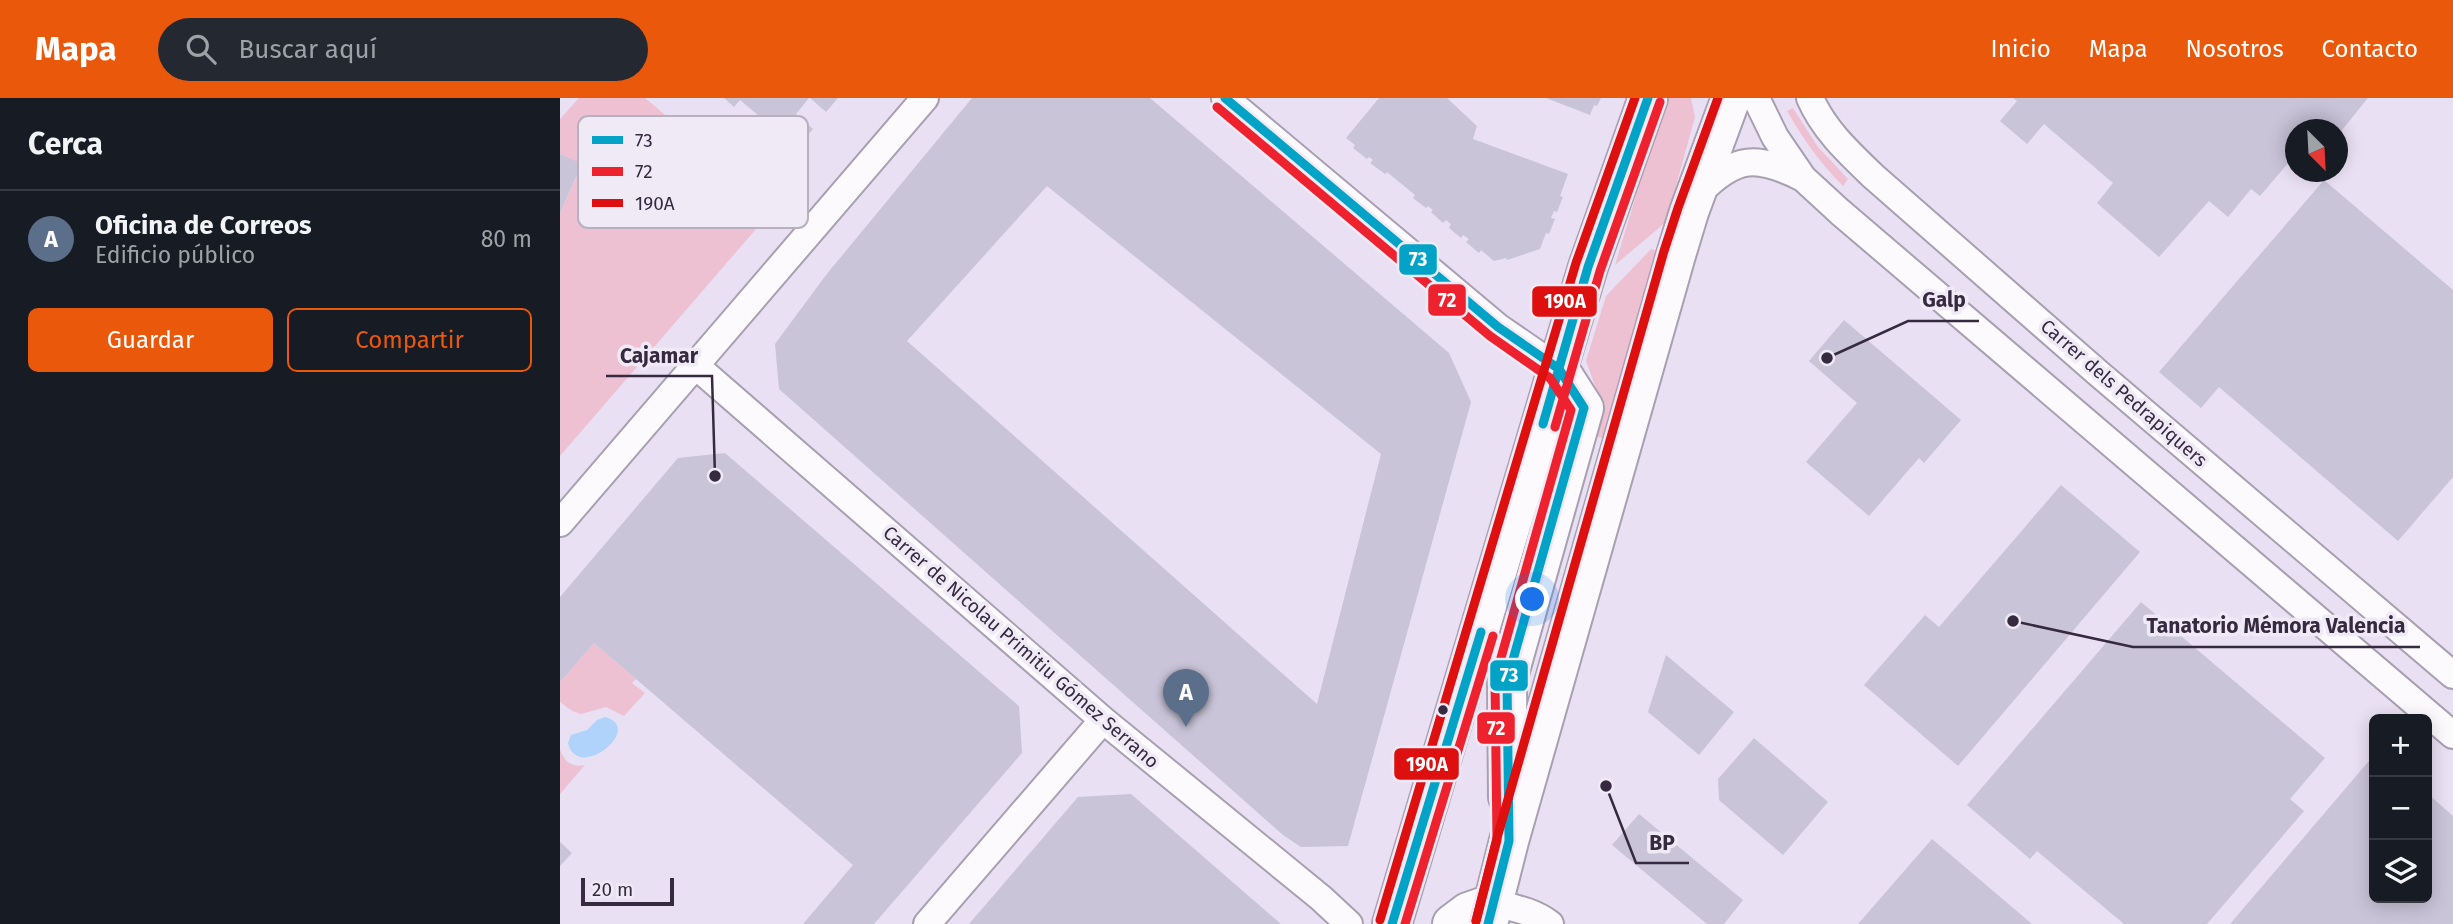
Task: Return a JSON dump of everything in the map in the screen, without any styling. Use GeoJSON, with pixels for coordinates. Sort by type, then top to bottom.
{"type":"FeatureCollection","features":[{"type":"Feature","properties":{"kind":"main road"},"geometry":{"type":"LineString","coordinates":[[1392,924],[1588,267],[1647,98]]}},
{"type":"Feature","properties":{"kind":"main road"},"geometry":{"type":"LineString","coordinates":[[1452,924],[1468,912],[1491,914],[1509,841],[1676,255],[1731,98]]}},
{"type":"Feature","properties":{"kind":"main road"},"geometry":{"type":"LineString","coordinates":[[1509,841],[1507,681],[1584,408],[1559,369]]}},
{"type":"Feature","properties":{"kind":"street"},"geometry":{"type":"LineString","coordinates":[[560,523],[925,98]]}},
{"type":"Feature","properties":{"kind":"street"},"geometry":{"type":"LineString","coordinates":[[1225,98],[1498,327],[1559,369]]}},
{"type":"Feature","properties":{"kind":"street"},"geometry":{"type":"LineString","coordinates":[[1756,98],[1775,137],[1803,177],[1840,212],[2453,735]]}},
{"type":"Feature","properties":{"kind":"street","name":"Carrer dels Pedrapiquers"},"geometry":{"type":"LineString","coordinates":[[1810,98],[1838,143],[1873,176],[2098,373],[2453,675]]}},
{"type":"Feature","properties":{"kind":"street"},"geometry":{"type":"LineString","coordinates":[[1696,197],[1718,174],[1741,163],[1756,161],[1781,167],[1803,177]]}},
{"type":"Feature","properties":{"kind":"street","name":"Carrer de Nicolau Primitiu Gómez Serrano"},"geometry":{"type":"LineString","coordinates":[[696,366],[1103,720],[1321,898],[1349,924]]}},
{"type":"Feature","properties":{"kind":"street"},"geometry":{"type":"LineString","coordinates":[[927,924],[1103,720]]}},
{"type":"Feature","properties":{"kind":"street"},"geometry":{"type":"LineString","coordinates":[[1491,914],[1524,910],[1550,924]]}},
{"type":"Feature","properties":{"kind":"shaded area"},"geometry":{"type":"Polygon","coordinates":[[[579,98],[645,98],[666,116],[578,116],[578,163],[560,154],[560,119],[579,98]]]}},
{"type":"Feature","properties":{"kind":"shaded area"},"geometry":{"type":"Polygon","coordinates":[[[1669,98],[1691,98],[1695,117],[1666,222],[1615,265],[1647,159],[1669,98]]]}},
{"type":"Feature","properties":{"kind":"shaded area"},"geometry":{"type":"Polygon","coordinates":[[[1793,108],[1818,147],[1848,179],[1843,186],[1819,160],[1799,131],[1787,111],[1793,108]]]}},
{"type":"Feature","properties":{"kind":"shaded area"},"geometry":{"type":"Polygon","coordinates":[[[578,174],[578,228],[757,228],[560,456],[560,213],[578,174]]]}},
{"type":"Feature","properties":{"kind":"shaded area"},"geometry":{"type":"Polygon","coordinates":[[[1651,249],[1657,251],[1603,438],[1598,437],[1598,394],[1586,361],[1606,296],[1651,249]]]}},
{"type":"Feature","properties":{"kind":"shaded area"},"geometry":{"type":"Polygon","coordinates":[[[594,643],[636,679],[632,683],[645,693],[624,716],[606,707],[581,714],[560,702],[560,682],[594,643]]]}},
{"type":"Feature","properties":{"kind":"shaded area"},"geometry":{"type":"Polygon","coordinates":[[[560,750],[569,763],[585,765],[560,794],[560,750]]]}},
{"type":"Feature","properties":{"kind":"water"},"geometry":{"type":"Polygon","coordinates":[[[605,717],[616,723],[618,731],[614,741],[594,755],[583,757],[574,754],[568,743],[571,735],[587,730],[597,720],[605,717]]]}},
{"type":"Feature","properties":{"kind":"building"},"geometry":{"type":"Polygon","coordinates":[[[724,98],[809,98],[796,114],[798,116],[759,116],[740,100],[734,107],[724,98]]]}},
{"type":"Feature","properties":{"kind":"building"},"geometry":{"type":"Polygon","coordinates":[[[810,98],[838,98],[826,112],[810,98]]]}},
{"type":"Feature","properties":{"kind":"building"},"geometry":{"type":"Polygon","coordinates":[[[972,98],[1150,98],[1449,353],[1471,402],[1348,846],[1301,847],[1283,835],[779,389],[775,344],[826,275],[972,98]],[[1047,186],[907,341],[1317,704],[1381,454],[1047,186]]]}},
{"type":"Feature","properties":{"kind":"building"},"geometry":{"type":"Polygon","coordinates":[[[1379,98],[1447,98],[1477,126],[1473,139],[1568,174],[1560,196],[1563,197],[1557,212],[1554,211],[1551,218],[1555,219],[1540,249],[1507,260],[1494,261],[1481,250],[1479,253],[1466,242],[1469,239],[1463,235],[1461,238],[1449,228],[1451,224],[1446,220],[1443,223],[1431,212],[1433,210],[1413,198],[1415,195],[1387,172],[1385,174],[1370,163],[1373,160],[1369,157],[1367,159],[1353,148],[1355,145],[1346,138],[1379,98]]]}},
{"type":"Feature","properties":{"kind":"building"},"geometry":{"type":"Polygon","coordinates":[[[1546,98],[1601,98],[1590,115],[1546,98]]]}},
{"type":"Feature","properties":{"kind":"building"},"geometry":{"type":"Polygon","coordinates":[[[2013,98],[2368,98],[2348,123],[2348,119],[2285,119],[2285,167],[2260,196],[2251,189],[2228,217],[2209,201],[2159,257],[2097,203],[2113,183],[2044,124],[2027,144],[2000,121],[2017,101],[2013,98]]]}},
{"type":"Feature","properties":{"kind":"building"},"geometry":{"type":"Polygon","coordinates":[[[560,154],[578,162],[578,173],[560,213],[560,154]]]}},
{"type":"Feature","properties":{"kind":"building"},"geometry":{"type":"Polygon","coordinates":[[[2322,182],[2326,182],[2453,290],[2453,477],[2398,541],[2219,387],[2201,408],[2159,372],[2322,182]]]}},
{"type":"Feature","properties":{"kind":"building"},"geometry":{"type":"Polygon","coordinates":[[[1844,320],[1961,420],[1924,463],[1919,458],[1869,516],[1806,462],[1857,403],[1809,361],[1844,320]]]}},
{"type":"Feature","properties":{"kind":"building"},"geometry":{"type":"Polygon","coordinates":[[[725,453],[1019,706],[1022,753],[874,924],[803,924],[853,865],[594,643],[560,682],[560,597],[678,458],[725,453]]]}},
{"type":"Feature","properties":{"kind":"building"},"geometry":{"type":"Polygon","coordinates":[[[2061,485],[2140,552],[1958,766],[1864,685],[1925,615],[1939,627],[2061,485]]]}},
{"type":"Feature","properties":{"kind":"building"},"geometry":{"type":"Polygon","coordinates":[[[2141,602],[2325,758],[2290,799],[2304,811],[2207,924],[2124,924],[2037,851],[2030,859],[1967,805],[2141,602]]]}},
{"type":"Feature","properties":{"kind":"building"},"geometry":{"type":"Polygon","coordinates":[[[1666,655],[1734,712],[1699,755],[1648,712],[1666,655]]]}},
{"type":"Feature","properties":{"kind":"building"},"geometry":{"type":"Polygon","coordinates":[[[1754,738],[1828,802],[1783,855],[1719,800],[1718,779],[1754,738]]]}},
{"type":"Feature","properties":{"kind":"building"},"geometry":{"type":"Polygon","coordinates":[[[2369,761],[2369,903],[2432,903],[2432,797],[2453,816],[2453,924],[2230,924],[2369,761]]]}},
{"type":"Feature","properties":{"kind":"building"},"geometry":{"type":"Polygon","coordinates":[[[1131,794],[1281,924],[969,924],[1078,797],[1131,794]]]}},
{"type":"Feature","properties":{"kind":"building"},"geometry":{"type":"Polygon","coordinates":[[[1639,814],[1743,900],[1724,924],[1707,924],[1612,845],[1639,814]]]}},
{"type":"Feature","properties":{"kind":"building"},"geometry":{"type":"Polygon","coordinates":[[[1932,839],[2032,924],[1858,924],[1932,839]]]}},
{"type":"Feature","properties":{"kind":"building"},"geometry":{"type":"Polygon","coordinates":[[[560,842],[572,853],[560,866],[560,842]]]}},
{"type":"Feature","properties":{"kind":"transit line","name":"73"},"geometry":{"type":"LineString","coordinates":[[1225,98],[1498,327],[1559,369],[1584,408],[1507,681],[1509,841],[1488,924]]}},
{"type":"Feature","properties":{"kind":"transit line","name":"190A"},"geometry":{"type":"LineString","coordinates":[[1380,920],[1576,263],[1635,98]]}},
{"type":"Feature","properties":{"kind":"transit line","name":"73"},"geometry":{"type":"LineString","coordinates":[[1543,424],[1588,267],[1648,98]]}},
{"type":"Feature","properties":{"kind":"transit line","name":"190A"},"geometry":{"type":"LineString","coordinates":[[1476,921],[1497,838],[1664,251],[1718,98]]}},
{"type":"Feature","properties":{"kind":"transit line","name":"72"},"geometry":{"type":"LineString","coordinates":[[1555,427],[1600,271],[1660,102]]}},
{"type":"Feature","properties":{"kind":"transit line","name":"72"},"geometry":{"type":"LineString","coordinates":[[1217,107],[1490,336],[1550,378],[1571,410],[1495,679],[1497,840],[1476,921]]}},
{"type":"Feature","properties":{"kind":"transit line","name":"73"},"geometry":{"type":"LineString","coordinates":[[1392,924],[1481,632]]}},
{"type":"Feature","properties":{"kind":"transit line","name":"72"},"geometry":{"type":"LineString","coordinates":[[1405,924],[1493,636]]}},
{"type":"Feature","properties":{"kind":"place","name":"Galp"},"geometry":{"type":"Point","coordinates":[1827,358]}},
{"type":"Feature","properties":{"kind":"place","name":"Cajamar"},"geometry":{"type":"Point","coordinates":[715,476]}},
{"type":"Feature","properties":{"kind":"place","name":"Tanatorio Mémora Valencia"},"geometry":{"type":"Point","coordinates":[2013,621]}},
{"type":"Feature","properties":{"kind":"place","name":"Oficina de Correos"},"geometry":{"type":"Point","coordinates":[1186,727]}},
{"type":"Feature","properties":{"kind":"place","name":"BP"},"geometry":{"type":"Point","coordinates":[1606,786]}}]}
